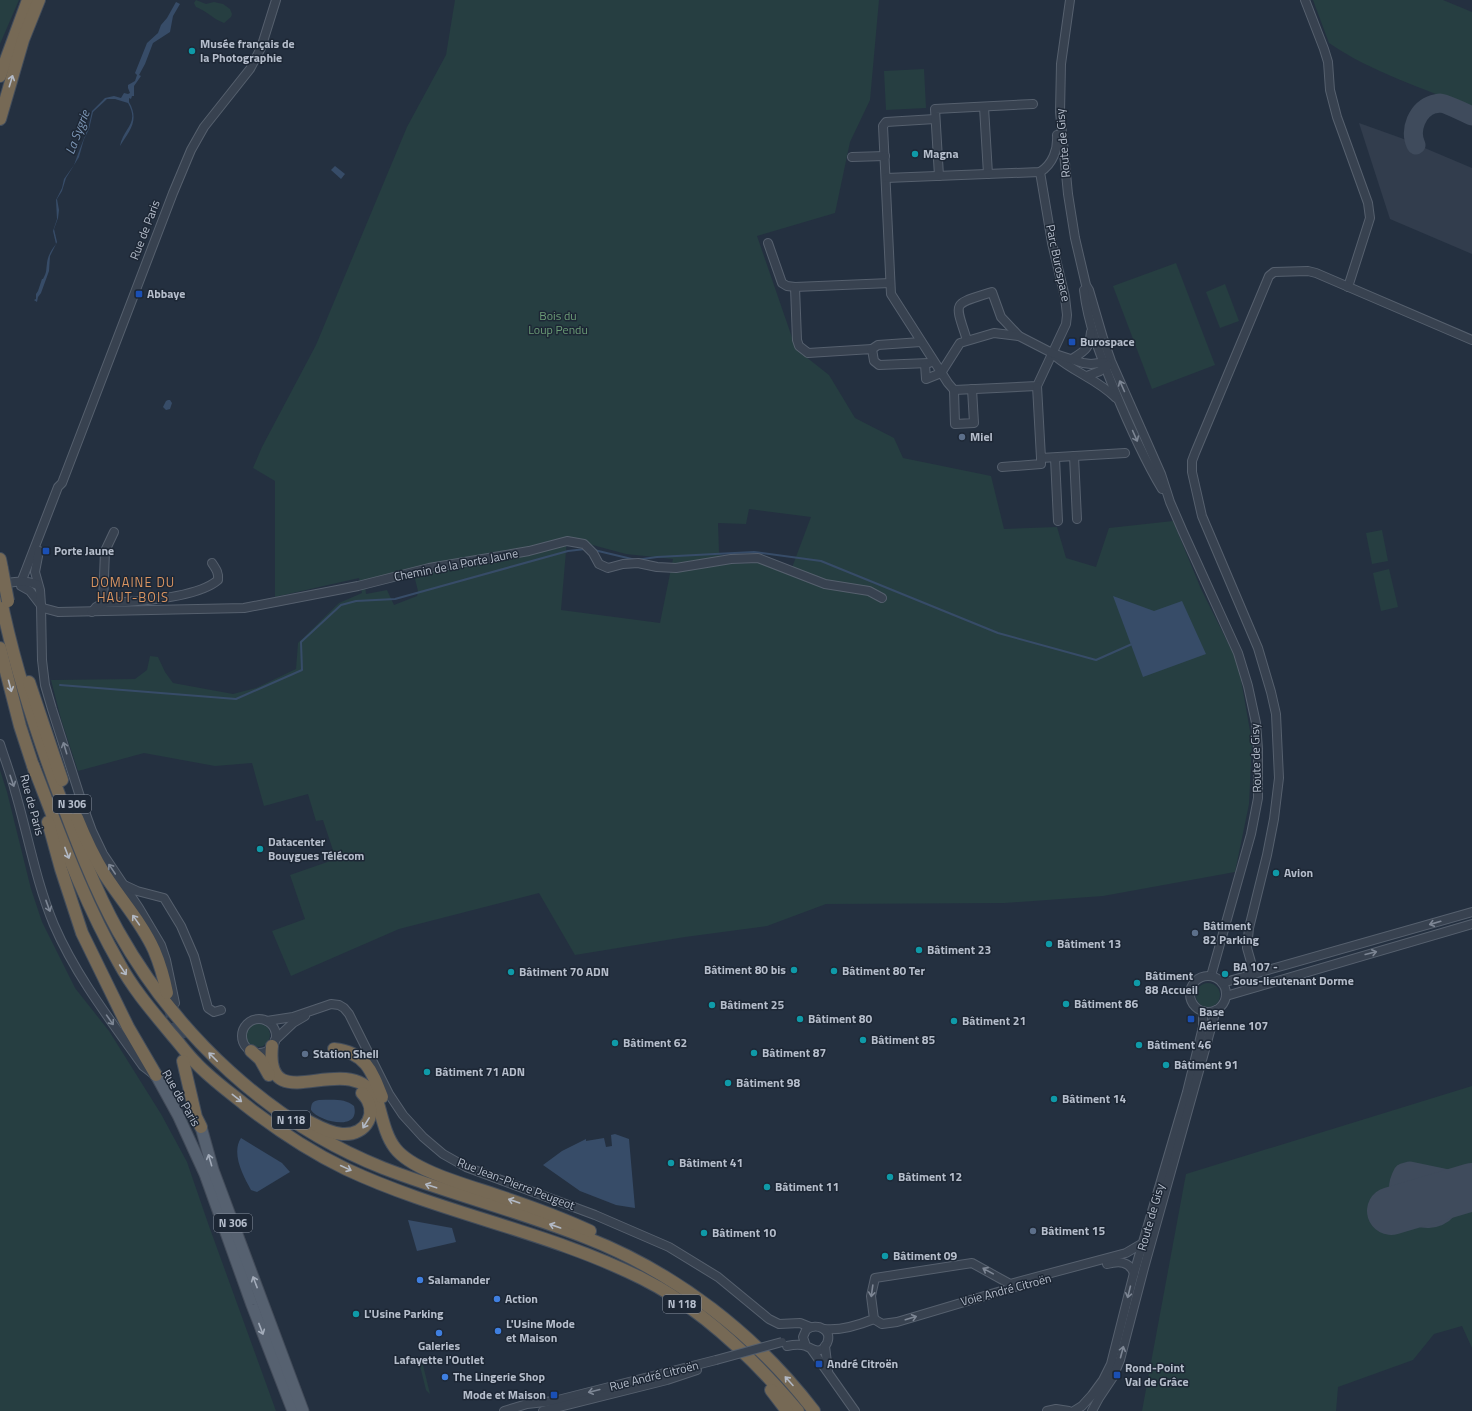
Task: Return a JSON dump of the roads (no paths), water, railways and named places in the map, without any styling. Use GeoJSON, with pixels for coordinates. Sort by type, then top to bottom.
{"type":"FeatureCollection","features":[{"type":"Feature","properties":{"kind":"highway"},"geometry":{"type":"LineString","coordinates":[[0,76],[28,0]]}},
{"type":"Feature","properties":{"kind":"highway"},"geometry":{"type":"LineString","coordinates":[[0,119],[24,40],[39,0]]}},
{"type":"Feature","properties":{"kind":"highway","name":"N 306"},"geometry":{"type":"LineString","coordinates":[[1,564],[3,600],[65,788],[82,830],[105,875],[143,930],[153,948],[164,977],[166,994]]}},
{"type":"Feature","properties":{"kind":"highway","name":"N 118"},"geometry":{"type":"LineString","coordinates":[[3,600],[14,658],[32,718],[67,816],[97,888],[117,929],[147,978],[163,1000],[188,1029],[226,1069],[246,1087],[286,1117],[353,1155],[425,1184],[527,1216],[587,1238],[613,1249],[661,1274],[710,1307],[748,1339],[786,1377],[814,1411]]}},
{"type":"Feature","properties":{"kind":"highway","name":"N 118"},"geometry":{"type":"LineString","coordinates":[[0,648],[20,726],[33,765],[84,895],[119,964],[158,1019],[205,1072],[274,1127],[312,1151],[348,1169],[409,1194],[588,1254],[643,1279],[668,1294],[716,1328],[764,1372],[798,1411]]}},
{"type":"Feature","properties":{"kind":"highway","name":"N 306"},"geometry":{"type":"LineString","coordinates":[[33,765],[60,869],[82,933],[128,1027],[156,1076]]}},
{"type":"Feature","properties":{"kind":"highway"},"geometry":{"type":"LineString","coordinates":[[273,1043],[270,1059],[273,1070],[279,1078],[283,1080],[292,1083],[345,1078],[365,1084],[377,1100],[388,1135],[395,1148],[409,1160],[450,1179],[567,1220],[625,1249],[661,1274]]}},
{"type":"Feature","properties":{"kind":"highway"},"geometry":{"type":"LineString","coordinates":[[334,1049],[345,1050],[352,1053],[363,1060],[368,1066],[379,1088],[397,1138],[406,1152],[425,1168]]}},
{"type":"Feature","properties":{"kind":"highway"},"geometry":{"type":"LineString","coordinates":[[226,1069],[255,1086],[300,1117],[328,1131],[334,1133],[351,1134],[361,1130],[366,1125],[370,1115],[370,1108],[367,1098],[359,1090],[346,1086],[294,1089],[282,1087],[273,1082],[260,1058],[251,1051]]}},
{"type":"Feature","properties":{"kind":"highway","name":"N 306"},"geometry":{"type":"LineString","coordinates":[[186,1064],[196,1117],[201,1127]]}},
{"type":"Feature","properties":{"kind":"highway"},"geometry":{"type":"LineString","coordinates":[[588,1254],[668,1301],[711,1332],[761,1377],[787,1411]]}},
{"type":"Feature","properties":{"kind":"main road","name":"Rue de Paris"},"geometry":{"type":"LineString","coordinates":[[156,1076],[178,1115],[205,1174],[252,1305],[293,1411]]}},
{"type":"Feature","properties":{"kind":"main road","name":"N 306"},"geometry":{"type":"LineString","coordinates":[[201,1127],[213,1170],[270,1318],[303,1411]]}},
{"type":"Feature","properties":{"kind":"main road"},"geometry":{"type":"LineString","coordinates":[[270,1318],[284,1345],[310,1411]]}},
{"type":"Feature","properties":{"kind":"street","name":"Rue de Paris"},"geometry":{"type":"LineString","coordinates":[[174,1004],[166,960],[161,945],[139,908],[103,854],[84,809],[45,685],[42,660],[40,590],[35,572],[37,554],[57,505],[62,489],[62,483],[172,193],[191,150],[208,121],[250,69],[261,48],[276,0]]}},
{"type":"Feature","properties":{"kind":"street","name":"Route de Gisy"},"geometry":{"type":"LineString","coordinates":[[1070,0],[1064,34],[1060,86],[1060,112],[1068,194],[1075,238],[1086,286],[1089,290],[1102,338],[1106,364],[1161,474],[1170,502]]}},
{"type":"Feature","properties":{"kind":"street"},"geometry":{"type":"LineString","coordinates":[[1305,0],[1328,62],[1330,90],[1337,117],[1368,203],[1370,218],[1348,287]]}},
{"type":"Feature","properties":{"kind":"street"},"geometry":{"type":"LineString","coordinates":[[886,178],[1040,172],[1048,166],[1058,144],[1056,109],[1060,86]]}},
{"type":"Feature","properties":{"kind":"street"},"geometry":{"type":"LineString","coordinates":[[939,176],[935,109],[1032,104]]}},
{"type":"Feature","properties":{"kind":"street"},"geometry":{"type":"LineString","coordinates":[[984,107],[988,174]]}},
{"type":"Feature","properties":{"kind":"street"},"geometry":{"type":"LineString","coordinates":[[935,119],[886,122],[883,126],[891,294],[950,387],[954,390],[1036,386]]}},
{"type":"Feature","properties":{"kind":"street"},"geometry":{"type":"LineString","coordinates":[[852,157],[885,156]]}},
{"type":"Feature","properties":{"kind":"street","name":"Parc Burospace"},"geometry":{"type":"LineString","coordinates":[[1040,172],[1052,243],[1067,307],[1066,324],[1036,386],[1041,458]]}},
{"type":"Feature","properties":{"kind":"street"},"geometry":{"type":"LineString","coordinates":[[768,243],[782,283],[787,286],[795,287],[890,282]]}},
{"type":"Feature","properties":{"kind":"street"},"geometry":{"type":"LineString","coordinates":[[1248,976],[1251,962],[1247,948],[1249,928],[1267,855],[1279,778],[1276,714],[1272,692],[1258,648],[1202,516],[1192,472],[1192,461],[1269,276],[1274,272],[1308,271],[1316,273],[1472,340]]}},
{"type":"Feature","properties":{"kind":"street","name":"Route de Gisy"},"geometry":{"type":"LineString","coordinates":[[1086,286],[1084,291],[1092,327],[1119,401],[1147,463],[1170,502],[1238,653],[1248,686],[1256,723],[1258,749],[1258,798],[1251,834],[1211,976]]}},
{"type":"Feature","properties":{"kind":"street"},"geometry":{"type":"LineString","coordinates":[[795,287],[797,340],[799,346],[808,353],[872,349],[878,345],[921,342]]}},
{"type":"Feature","properties":{"kind":"street"},"geometry":{"type":"LineString","coordinates":[[967,340],[958,311],[959,306],[963,301],[992,292],[1000,317],[1019,336]]}},
{"type":"Feature","properties":{"kind":"street"},"geometry":{"type":"LineString","coordinates":[[994,332],[998,327],[1000,317]]}},
{"type":"Feature","properties":{"kind":"street"},"geometry":{"type":"LineString","coordinates":[[1072,359],[1090,345],[1092,327]]}},
{"type":"Feature","properties":{"kind":"street"},"geometry":{"type":"LineString","coordinates":[[925,364],[926,379],[941,373],[957,345],[967,340],[994,332],[1019,336],[1052,352],[1087,364],[1106,364]]}},
{"type":"Feature","properties":{"kind":"street"},"geometry":{"type":"LineString","coordinates":[[872,349],[874,361],[879,365],[925,364],[934,362]]}},
{"type":"Feature","properties":{"kind":"street"},"geometry":{"type":"LineString","coordinates":[[1052,352],[1067,366],[1103,386],[1119,401]]}},
{"type":"Feature","properties":{"kind":"street"},"geometry":{"type":"LineString","coordinates":[[1087,376],[1100,372],[1106,364]]}},
{"type":"Feature","properties":{"kind":"street"},"geometry":{"type":"LineString","coordinates":[[954,390],[956,424],[974,423],[972,389]]}},
{"type":"Feature","properties":{"kind":"street"},"geometry":{"type":"LineString","coordinates":[[1002,467],[1042,464],[1041,458],[1125,453]]}},
{"type":"Feature","properties":{"kind":"street"},"geometry":{"type":"LineString","coordinates":[[1074,456],[1077,520]]}},
{"type":"Feature","properties":{"kind":"street"},"geometry":{"type":"LineString","coordinates":[[1055,458],[1058,520]]}},
{"type":"Feature","properties":{"kind":"street","name":"Rue de Paris"},"geometry":{"type":"LineString","coordinates":[[22,583],[58,487],[62,483]]}},
{"type":"Feature","properties":{"kind":"street"},"geometry":{"type":"LineString","coordinates":[[103,603],[105,551],[114,532]]}},
{"type":"Feature","properties":{"kind":"street","name":"Chemin de la Porte Jaune"},"geometry":{"type":"LineString","coordinates":[[41,605],[43,608],[58,612],[244,608],[358,586],[429,568],[529,551],[567,541],[584,544],[599,564],[608,568],[623,564],[638,563],[657,567],[676,568],[731,559],[758,558],[825,584],[869,591],[882,598]]}},
{"type":"Feature","properties":{"kind":"street"},"geometry":{"type":"LineString","coordinates":[[92,612],[96,607],[103,603],[161,598],[209,587],[218,580],[219,576],[212,563]]}},
{"type":"Feature","properties":{"kind":"street"},"geometry":{"type":"LineString","coordinates":[[0,584],[30,581],[38,585],[30,591]]}},
{"type":"Feature","properties":{"kind":"street"},"geometry":{"type":"LineString","coordinates":[[22,583],[41,605]]}},
{"type":"Feature","properties":{"kind":"street","name":"Rue de Paris"},"geometry":{"type":"LineString","coordinates":[[0,744],[15,789],[42,890],[54,925],[95,998],[143,1066],[156,1076]]}},
{"type":"Feature","properties":{"kind":"street"},"geometry":{"type":"LineString","coordinates":[[124,885],[164,898],[181,926],[194,956],[208,1008],[214,1012],[221,1010]]}},
{"type":"Feature","properties":{"kind":"street"},"geometry":{"type":"LineString","coordinates":[[139,908],[149,894]]}},
{"type":"Feature","properties":{"kind":"street"},"geometry":{"type":"LineString","coordinates":[[1222,983],[1472,912]]}},
{"type":"Feature","properties":{"kind":"street"},"geometry":{"type":"LineString","coordinates":[[1226,996],[1472,924]]}},
{"type":"Feature","properties":{"kind":"street"},"geometry":{"type":"LineString","coordinates":[[1211,976],[1222,983],[1226,996],[1222,1004],[1216,1010],[1211,1012],[1203,1011],[1195,1007],[1192,1002],[1190,991],[1196,981],[1200,978],[1211,976]]}},
{"type":"Feature","properties":{"kind":"street","name":"Rue Jean-Pierre Peugeot"},"geometry":{"type":"LineString","coordinates":[[267,1021],[310,1012],[331,1004],[339,1005],[349,1014],[389,1094],[403,1115],[423,1137],[442,1154],[466,1166],[595,1215],[669,1247],[718,1277],[769,1319],[779,1324],[800,1323],[810,1327]]}},
{"type":"Feature","properties":{"kind":"street","name":"Route de Gisy"},"geometry":{"type":"LineString","coordinates":[[1074,1411],[1082,1406],[1092,1395],[1103,1380],[1111,1364],[1216,1010]]}},
{"type":"Feature","properties":{"kind":"street","name":"Route de Gisy"},"geometry":{"type":"LineString","coordinates":[[1138,1264],[1187,1092],[1203,1027],[1203,1011]]}},
{"type":"Feature","properties":{"kind":"street"},"geometry":{"type":"LineString","coordinates":[[273,1043],[274,1029],[267,1021],[258,1019],[245,1026],[242,1037],[244,1043],[251,1051],[262,1052],[273,1043],[293,1023],[303,1018],[310,1012]]}},
{"type":"Feature","properties":{"kind":"street"},"geometry":{"type":"LineString","coordinates":[[803,1336],[810,1327],[838,1329],[861,1324],[874,1319],[871,1291],[875,1278],[972,1263],[1010,1284],[1122,1255],[1134,1250],[1143,1243]]}},
{"type":"Feature","properties":{"kind":"street"},"geometry":{"type":"LineString","coordinates":[[1122,1255],[1134,1260],[1138,1264],[1138,1274]]}},
{"type":"Feature","properties":{"kind":"street","name":"Voie André Citroën"},"geometry":{"type":"LineString","coordinates":[[874,1319],[882,1324],[896,1322],[1004,1290],[1116,1262],[1124,1262],[1138,1274]]}},
{"type":"Feature","properties":{"kind":"street","name":"Route de Gisy"},"geometry":{"type":"LineString","coordinates":[[1092,1411],[1113,1378],[1120,1360],[1138,1274]]}},
{"type":"Feature","properties":{"kind":"street"},"geometry":{"type":"LineString","coordinates":[[792,1324],[800,1329],[809,1348],[829,1373],[854,1411]]}},
{"type":"Feature","properties":{"kind":"street"},"geometry":{"type":"LineString","coordinates":[[824,1329],[828,1338],[825,1346],[829,1373]]}},
{"type":"Feature","properties":{"kind":"street","name":"Rue André Citroën"},"geometry":{"type":"LineString","coordinates":[[504,1411],[527,1404],[554,1401],[718,1362],[784,1344],[803,1336]]}},
{"type":"Feature","properties":{"kind":"street","name":"Rue André Citroën"},"geometry":{"type":"LineString","coordinates":[[784,1344],[820,1350],[825,1346]]}},
{"type":"Feature","properties":{"kind":"street","name":"Rue André Citroën"},"geometry":{"type":"LineString","coordinates":[[543,1411],[667,1380],[718,1362]]}},
{"type":"Feature","properties":{"kind":"street"},"geometry":{"type":"LineString","coordinates":[[1047,1411],[1056,1409],[1069,1411]]}},
{"type":"Feature","properties":{"kind":"water"},"geometry":{"type":"Polygon","coordinates":[[[176,2],[180,4],[173,16],[170,32],[153,43],[139,75],[141,76],[134,86],[134,96],[132,96],[131,99],[129,98],[134,115],[132,126],[120,146],[132,121],[131,110],[128,103],[115,99],[107,99],[93,112],[89,129],[84,139],[79,157],[66,178],[62,191],[57,199],[59,210],[58,218],[54,229],[57,242],[56,244],[53,231],[57,219],[56,200],[62,188],[64,179],[74,165],[89,125],[92,111],[105,98],[114,96],[121,98],[124,93],[130,93],[128,85],[135,81],[137,75],[135,73],[147,43],[158,33],[161,25],[167,18],[176,2]]]}},
{"type":"Feature","properties":{"kind":"water"},"geometry":{"type":"Polygon","coordinates":[[[335,166],[345,174],[341,179],[331,170],[335,166]]]}},
{"type":"Feature","properties":{"kind":"water"},"geometry":{"type":"Polygon","coordinates":[[[56,244],[50,256],[49,271],[37,302],[34,300],[36,299],[36,294],[45,275],[49,255],[56,244]]]}},
{"type":"Feature","properties":{"kind":"water"},"geometry":{"type":"Polygon","coordinates":[[[168,400],[172,403],[170,409],[166,410],[163,407],[168,400]]]}},
{"type":"Feature","properties":{"kind":"water"},"geometry":{"type":"Polygon","coordinates":[[[1113,596],[1154,611],[1182,601],[1206,654],[1143,677],[1113,596]]]}},
{"type":"Feature","properties":{"kind":"water"},"geometry":{"type":"Polygon","coordinates":[[[319,1100],[338,1100],[350,1103],[354,1106],[354,1114],[351,1119],[346,1122],[330,1121],[322,1118],[311,1110],[313,1103],[319,1100]]]}},
{"type":"Feature","properties":{"kind":"water"},"geometry":{"type":"Polygon","coordinates":[[[615,1134],[629,1139],[635,1208],[616,1205],[580,1191],[543,1165],[562,1151],[586,1139],[586,1141],[604,1138],[606,1147],[612,1146],[611,1135],[615,1134]]]}},
{"type":"Feature","properties":{"kind":"water"},"geometry":{"type":"Polygon","coordinates":[[[241,1138],[282,1163],[290,1172],[257,1192],[251,1190],[239,1164],[237,1150],[241,1138]]]}},
{"type":"Feature","properties":{"kind":"water"},"geometry":{"type":"Polygon","coordinates":[[[408,1220],[452,1228],[456,1242],[417,1251],[408,1220]]]}},
{"type":"Feature","properties":{"kind":"waterway"},"geometry":{"type":"LineString","coordinates":[[60,685],[236,699],[302,670],[301,642],[341,605],[356,601],[395,599],[568,551],[585,549]]}},
{"type":"Feature","properties":{"kind":"waterway"},"geometry":{"type":"LineString","coordinates":[[594,550],[636,560],[657,557],[754,552],[821,561],[998,633],[1096,660],[1132,644]]}},
{"type":"Feature","properties":{"kind":"tunnel"},"geometry":{"type":"LineString","coordinates":[[169,1005],[179,1044]]}},
{"type":"Feature","properties":{"kind":"tunnel"},"geometry":{"type":"LineString","coordinates":[[178,1019],[184,1048]]}},
{"type":"Feature","properties":{"kind":"place","name":"Musée français de la Photographie"},"geometry":{"type":"Point","coordinates":[192,51]}},
{"type":"Feature","properties":{"kind":"place","name":"Magna"},"geometry":{"type":"Point","coordinates":[915,154]}},
{"type":"Feature","properties":{"kind":"place","name":"Abbaye"},"geometry":{"type":"Point","coordinates":[139,294]}},
{"type":"Feature","properties":{"kind":"place","name":"Burospace"},"geometry":{"type":"Point","coordinates":[1072,342]}},
{"type":"Feature","properties":{"kind":"place","name":"Miel"},"geometry":{"type":"Point","coordinates":[962,437]}},
{"type":"Feature","properties":{"kind":"place","name":"Porte Jaune"},"geometry":{"type":"Point","coordinates":[46,551]}},
{"type":"Feature","properties":{"kind":"place","name":"Datacenter Bouygues Télécom"},"geometry":{"type":"Point","coordinates":[260,849]}},
{"type":"Feature","properties":{"kind":"place","name":"Avion"},"geometry":{"type":"Point","coordinates":[1276,873]}},
{"type":"Feature","properties":{"kind":"place","name":"Bâtiment 82 Parking"},"geometry":{"type":"Point","coordinates":[1195,933]}},
{"type":"Feature","properties":{"kind":"place","name":"Bâtiment 13"},"geometry":{"type":"Point","coordinates":[1049,944]}},
{"type":"Feature","properties":{"kind":"place","name":"Bâtiment 23"},"geometry":{"type":"Point","coordinates":[919,950]}},
{"type":"Feature","properties":{"kind":"place","name":"Bâtiment 80 bis"},"geometry":{"type":"Point","coordinates":[794,970]}},
{"type":"Feature","properties":{"kind":"place","name":"Bâtiment 80 Ter"},"geometry":{"type":"Point","coordinates":[834,971]}},
{"type":"Feature","properties":{"kind":"place","name":"Bâtiment 70 ADN"},"geometry":{"type":"Point","coordinates":[511,972]}},
{"type":"Feature","properties":{"kind":"place","name":"BA 107 - Sous-lieutenant Dorme"},"geometry":{"type":"Point","coordinates":[1225,974]}},
{"type":"Feature","properties":{"kind":"place","name":"Bâtiment 88 Accueil"},"geometry":{"type":"Point","coordinates":[1137,983]}},
{"type":"Feature","properties":{"kind":"place","name":"Bâtiment 86"},"geometry":{"type":"Point","coordinates":[1066,1004]}},
{"type":"Feature","properties":{"kind":"place","name":"Bâtiment 25"},"geometry":{"type":"Point","coordinates":[712,1005]}},
{"type":"Feature","properties":{"kind":"place","name":"Bâtiment 80"},"geometry":{"type":"Point","coordinates":[800,1019]}},
{"type":"Feature","properties":{"kind":"place","name":"Base Aérienne 107"},"geometry":{"type":"Point","coordinates":[1191,1019]}},
{"type":"Feature","properties":{"kind":"place","name":"Bâtiment 21"},"geometry":{"type":"Point","coordinates":[954,1021]}},
{"type":"Feature","properties":{"kind":"place","name":"Bâtiment 85"},"geometry":{"type":"Point","coordinates":[863,1040]}},
{"type":"Feature","properties":{"kind":"place","name":"Bâtiment 62"},"geometry":{"type":"Point","coordinates":[615,1043]}},
{"type":"Feature","properties":{"kind":"place","name":"Bâtiment 46"},"geometry":{"type":"Point","coordinates":[1139,1045]}},
{"type":"Feature","properties":{"kind":"place","name":"Bâtiment 87"},"geometry":{"type":"Point","coordinates":[754,1053]}},
{"type":"Feature","properties":{"kind":"place","name":"Station Shell"},"geometry":{"type":"Point","coordinates":[305,1054]}},
{"type":"Feature","properties":{"kind":"place","name":"Bâtiment 91"},"geometry":{"type":"Point","coordinates":[1166,1065]}},
{"type":"Feature","properties":{"kind":"place","name":"Bâtiment 71 ADN"},"geometry":{"type":"Point","coordinates":[427,1072]}},
{"type":"Feature","properties":{"kind":"place","name":"Bâtiment 98"},"geometry":{"type":"Point","coordinates":[728,1083]}},
{"type":"Feature","properties":{"kind":"place","name":"Bâtiment 14"},"geometry":{"type":"Point","coordinates":[1054,1099]}},
{"type":"Feature","properties":{"kind":"place","name":"Bâtiment 41"},"geometry":{"type":"Point","coordinates":[671,1163]}},
{"type":"Feature","properties":{"kind":"place","name":"Bâtiment 12"},"geometry":{"type":"Point","coordinates":[890,1177]}},
{"type":"Feature","properties":{"kind":"place","name":"Bâtiment 11"},"geometry":{"type":"Point","coordinates":[767,1187]}},
{"type":"Feature","properties":{"kind":"place","name":"Bâtiment 15"},"geometry":{"type":"Point","coordinates":[1033,1231]}},
{"type":"Feature","properties":{"kind":"place","name":"Bâtiment 10"},"geometry":{"type":"Point","coordinates":[704,1233]}},
{"type":"Feature","properties":{"kind":"place","name":"Bâtiment 09"},"geometry":{"type":"Point","coordinates":[885,1256]}},
{"type":"Feature","properties":{"kind":"place","name":"Salamander"},"geometry":{"type":"Point","coordinates":[420,1280]}},
{"type":"Feature","properties":{"kind":"place","name":"Action"},"geometry":{"type":"Point","coordinates":[497,1299]}},
{"type":"Feature","properties":{"kind":"place","name":"L'Usine Parking"},"geometry":{"type":"Point","coordinates":[356,1314]}},
{"type":"Feature","properties":{"kind":"place","name":"L'Usine Mode et Maison"},"geometry":{"type":"Point","coordinates":[498,1331]}},
{"type":"Feature","properties":{"kind":"place","name":"Galeries Lafayette l'Outlet"},"geometry":{"type":"Point","coordinates":[439,1333]}},
{"type":"Feature","properties":{"kind":"place","name":"André Citroën"},"geometry":{"type":"Point","coordinates":[819,1364]}},
{"type":"Feature","properties":{"kind":"place","name":"Rond-Point Val de Grâce"},"geometry":{"type":"Point","coordinates":[1117,1375]}},
{"type":"Feature","properties":{"kind":"place","name":"The Lingerie Shop"},"geometry":{"type":"Point","coordinates":[445,1377]}},
{"type":"Feature","properties":{"kind":"place","name":"Mode et Maison"},"geometry":{"type":"Point","coordinates":[554,1395]}},
{"type":"Feature","properties":{"kind":"district","name":"DOMAINE DU HAUT-BOIS"},"geometry":{"type":"Point","coordinates":[133,590]}},
{"type":"Feature","properties":{"kind":"water label","name":"La Sygrie"},"geometry":{"type":"Point","coordinates":[77,132]}},
{"type":"Feature","properties":{"kind":"park label","name":"Bois du Loup Pendu"},"geometry":{"type":"Point","coordinates":[558,323]}}]}
